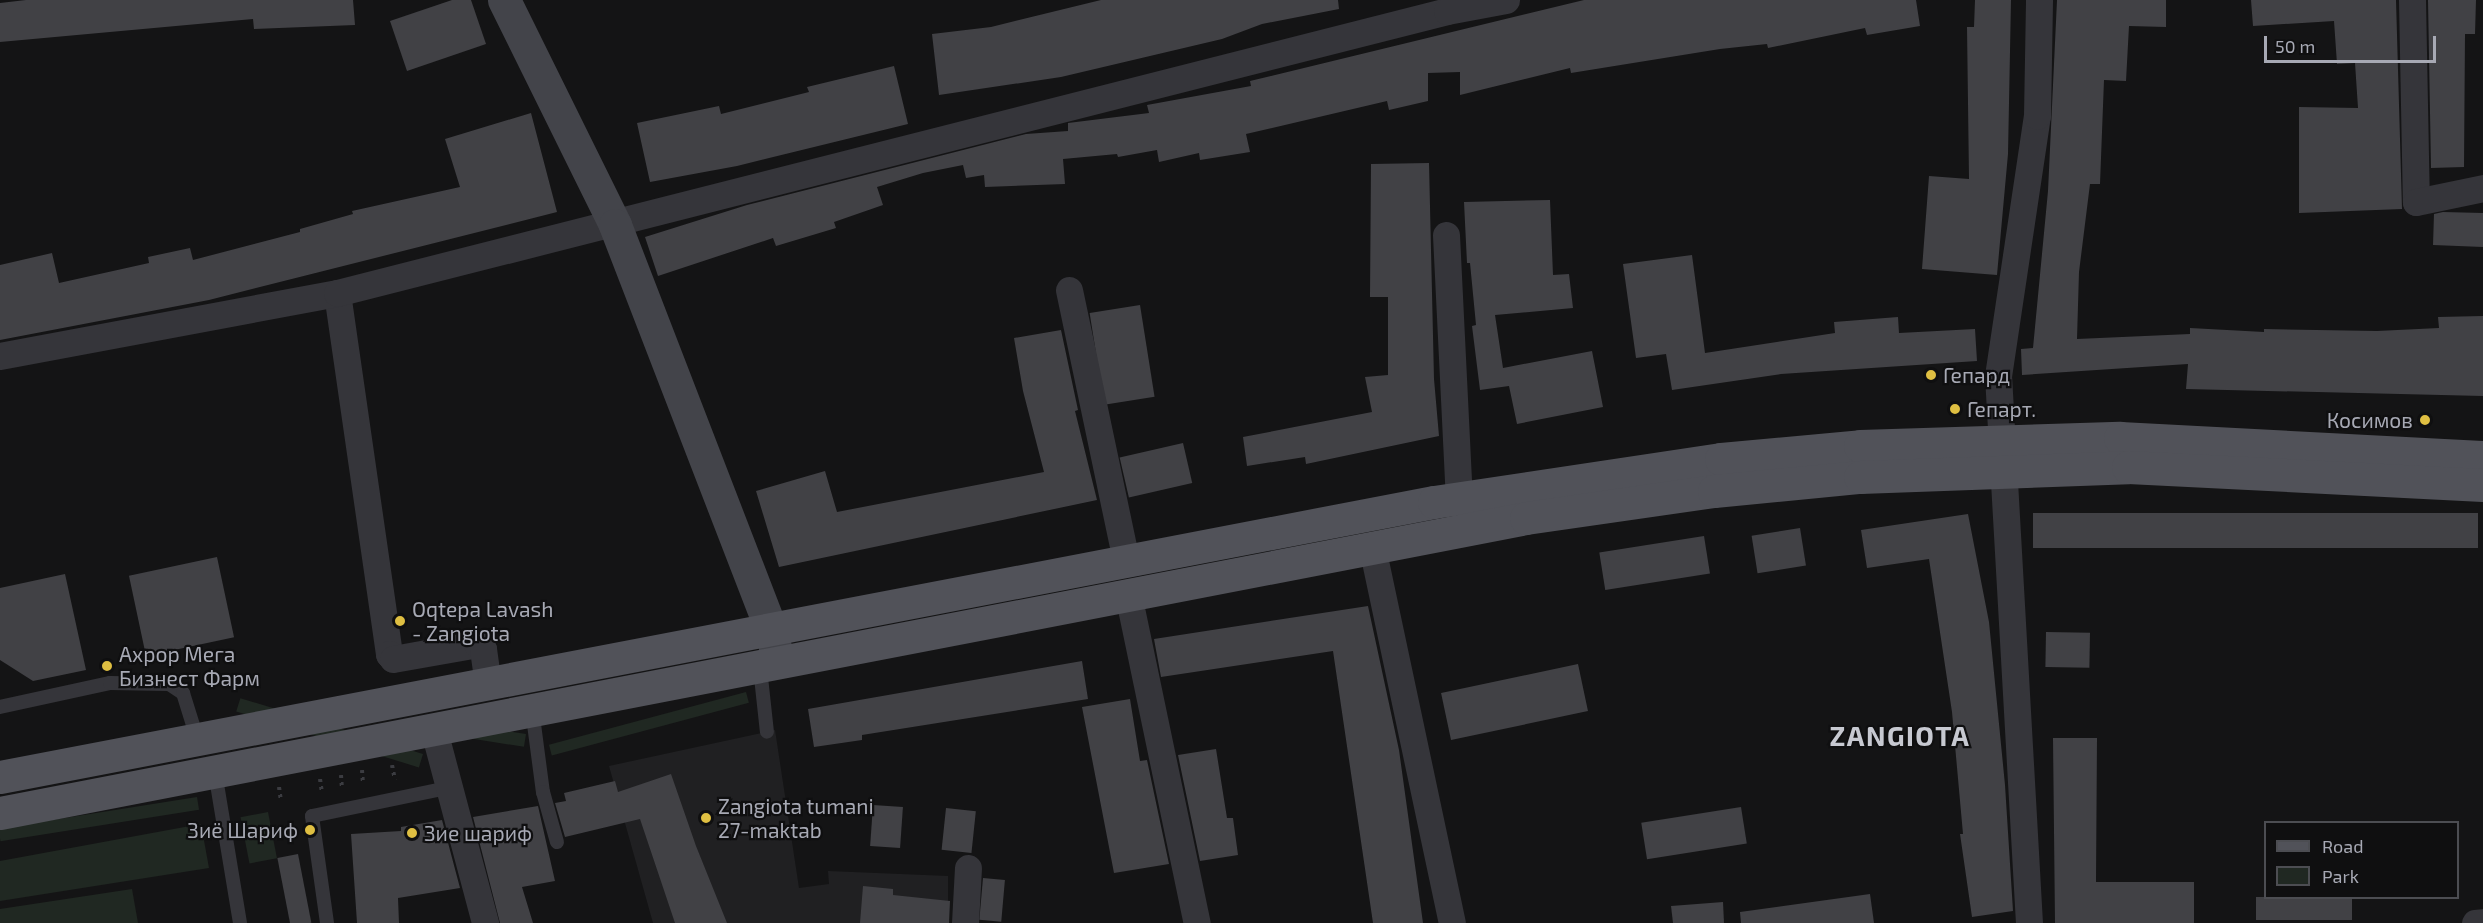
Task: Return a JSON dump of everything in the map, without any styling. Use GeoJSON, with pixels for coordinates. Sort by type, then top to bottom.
{"type":"FeatureCollection","features":[{"type":"Feature","properties":{"kind":"main road"},"geometry":{"type":"LineString","coordinates":[[504,0],[615,225],[771,630],[769,666]]}},
{"type":"Feature","properties":{"kind":"main road"},"geometry":{"type":"LineString","coordinates":[[0,813],[432,728],[769,666],[1372,547],[1526,518],[1714,490],[1860,477],[2120,438],[2483,457]]}},
{"type":"Feature","properties":{"kind":"main road"},"geometry":{"type":"LineString","coordinates":[[0,777],[1459,498],[1792,451],[2000,455],[2128,467],[2483,485]]}},
{"type":"Feature","properties":{"kind":"street"},"geometry":{"type":"LineString","coordinates":[[0,356],[336,293],[615,225],[1445,5],[1506,0]]}},
{"type":"Feature","properties":{"kind":"street"},"geometry":{"type":"LineString","coordinates":[[2029,923],[2000,455],[1998,376],[2037,116],[2038,0]]}},
{"type":"Feature","properties":{"kind":"street"},"geometry":{"type":"LineString","coordinates":[[2412,0],[2416,202],[2483,188]]}},
{"type":"Feature","properties":{"kind":"street"},"geometry":{"type":"LineString","coordinates":[[1446,235],[1459,498]]}},
{"type":"Feature","properties":{"kind":"street"},"geometry":{"type":"LineString","coordinates":[[1070,290],[1126,560]]}},
{"type":"Feature","properties":{"kind":"street"},"geometry":{"type":"LineString","coordinates":[[336,293],[389,654],[393,659],[479,645],[483,649],[488,682]]}},
{"type":"Feature","properties":{"kind":"street"},"geometry":{"type":"LineString","coordinates":[[1372,547],[1452,923]]}},
{"type":"Feature","properties":{"kind":"street"},"geometry":{"type":"LineString","coordinates":[[1128,594],[1197,923]]}},
{"type":"Feature","properties":{"kind":"street"},"geometry":{"type":"LineString","coordinates":[[432,728],[485,923]]}},
{"type":"Feature","properties":{"kind":"street"},"geometry":{"type":"LineString","coordinates":[[965,923],[968,868]]}},
{"type":"Feature","properties":{"kind":"street"},"geometry":{"type":"LineString","coordinates":[[2475,923],[2483,922]]}},
{"type":"Feature","properties":{"kind":"lane"},"geometry":{"type":"LineString","coordinates":[[767,732],[769,666]]}},
{"type":"Feature","properties":{"kind":"lane"},"geometry":{"type":"LineString","coordinates":[[0,707],[110,682],[169,684],[183,693],[197,738]]}},
{"type":"Feature","properties":{"kind":"lane"},"geometry":{"type":"LineString","coordinates":[[532,709],[543,792],[557,842]]}},
{"type":"Feature","properties":{"kind":"lane"},"geometry":{"type":"LineString","coordinates":[[215,770],[240,923]]}},
{"type":"Feature","properties":{"kind":"lane"},"geometry":{"type":"LineString","coordinates":[[327,923],[312,816],[447,788]]}},
{"type":"Feature","properties":{"kind":"shaded area","name":"Zangiota tumani 27-maktab"},"geometry":{"type":"Polygon","coordinates":[[[775,730],[799,888],[829,884],[828,871],[948,876],[948,923],[653,923],[609,766],[775,730]]]}},
{"type":"Feature","properties":{"kind":"green space"},"geometry":{"type":"Polygon","coordinates":[[[746,692],[749,703],[552,755],[549,745],[746,692]]]}},
{"type":"Feature","properties":{"kind":"green space"},"geometry":{"type":"Polygon","coordinates":[[[240,698],[423,754],[419,767],[236,712],[240,698]]]}},
{"type":"Feature","properties":{"kind":"green space"},"geometry":{"type":"Polygon","coordinates":[[[458,723],[526,734],[524,747],[456,736],[458,723]]]}},
{"type":"Feature","properties":{"kind":"green space"},"geometry":{"type":"Polygon","coordinates":[[[197,797],[199,810],[1,841],[0,828],[197,797]]]}},
{"type":"Feature","properties":{"kind":"green space"},"geometry":{"type":"Polygon","coordinates":[[[268,812],[277,858],[249,863],[241,817],[268,812]]]}},
{"type":"Feature","properties":{"kind":"green space"},"geometry":{"type":"Polygon","coordinates":[[[201,824],[209,868],[0,901],[0,861],[201,824]]]}},
{"type":"Feature","properties":{"kind":"green space"},"geometry":{"type":"Polygon","coordinates":[[[132,889],[138,923],[0,923],[0,909],[132,889]]]}},
{"type":"Feature","properties":{"kind":"building"},"geometry":{"type":"Polygon","coordinates":[[[26,0],[353,0],[355,25],[254,29],[253,19],[0,42],[0,3],[26,0]]]}},
{"type":"Feature","properties":{"kind":"building"},"geometry":{"type":"Polygon","coordinates":[[[452,0],[471,0],[486,44],[407,71],[390,21],[452,0]]]}},
{"type":"Feature","properties":{"kind":"building"},"geometry":{"type":"Polygon","coordinates":[[[1101,0],[1338,0],[1339,9],[1262,24],[1222,39],[1061,77],[939,95],[932,34],[991,27],[1101,0]]]}},
{"type":"Feature","properties":{"kind":"building"},"geometry":{"type":"Polygon","coordinates":[[[1584,0],[1916,0],[1920,26],[1867,35],[1865,28],[1768,48],[1767,44],[1720,49],[1571,73],[1570,68],[1460,95],[1460,72],[1428,73],[1428,101],[1389,110],[1387,101],[1246,134],[1250,152],[1200,160],[1199,153],[1159,162],[1157,150],[1118,157],[1117,154],[1063,159],[1065,184],[985,187],[984,175],[966,178],[963,165],[923,173],[877,187],[883,205],[834,222],[836,228],[776,246],[773,238],[658,276],[645,237],[747,205],[1026,134],[1068,131],[1068,123],[1149,113],[1147,105],[1251,86],[1250,81],[1584,0]]]}},
{"type":"Feature","properties":{"kind":"building"},"geometry":{"type":"Polygon","coordinates":[[[1975,0],[2011,0],[2008,154],[1997,275],[1922,269],[1929,176],[1969,179],[1967,27],[1974,27],[1975,0]]]}},
{"type":"Feature","properties":{"kind":"building"},"geometry":{"type":"Polygon","coordinates":[[[2057,0],[2166,0],[2166,27],[2129,26],[2126,81],[2104,80],[2100,184],[2090,184],[2079,272],[2077,339],[2190,334],[2190,328],[2264,332],[2264,329],[2377,331],[2439,328],[2438,317],[2483,316],[2483,396],[2186,389],[2188,364],[2022,375],[2021,349],[2033,348],[2048,191],[2057,0]]]}},
{"type":"Feature","properties":{"kind":"building"},"geometry":{"type":"Polygon","coordinates":[[[2251,0],[2396,0],[2402,209],[2299,213],[2299,107],[2358,108],[2355,63],[2337,64],[2334,21],[2253,26],[2251,0]]]}},
{"type":"Feature","properties":{"kind":"building"},"geometry":{"type":"Polygon","coordinates":[[[2428,0],[2476,0],[2475,34],[2465,34],[2464,167],[2431,168],[2428,0]]]}},
{"type":"Feature","properties":{"kind":"building"},"geometry":{"type":"Polygon","coordinates":[[[894,66],[908,124],[737,166],[650,182],[637,123],[719,106],[721,114],[809,92],[807,87],[894,66]]]}},
{"type":"Feature","properties":{"kind":"building"},"geometry":{"type":"Polygon","coordinates":[[[531,113],[557,212],[209,300],[0,340],[0,265],[52,253],[59,283],[149,263],[148,257],[190,248],[193,260],[300,232],[300,229],[353,214],[352,211],[460,187],[445,139],[531,113]]]}},
{"type":"Feature","properties":{"kind":"building"},"geometry":{"type":"Polygon","coordinates":[[[1429,163],[1434,379],[1439,436],[1306,464],[1305,457],[1247,466],[1243,437],[1372,412],[1365,377],[1388,375],[1388,297],[1370,297],[1371,164],[1429,163]]]}},
{"type":"Feature","properties":{"kind":"building"},"geometry":{"type":"Polygon","coordinates":[[[1550,200],[1553,275],[1569,274],[1573,308],[1495,315],[1503,368],[1592,351],[1603,407],[1517,424],[1509,386],[1480,390],[1472,326],[1476,325],[1470,263],[1467,263],[1464,202],[1550,200]]]}},
{"type":"Feature","properties":{"kind":"building"},"geometry":{"type":"Polygon","coordinates":[[[2443,212],[2483,213],[2483,247],[2433,245],[2434,214],[2443,212]]]}},
{"type":"Feature","properties":{"kind":"building"},"geometry":{"type":"Polygon","coordinates":[[[1692,255],[1705,353],[1835,333],[1834,322],[1898,317],[1899,333],[1975,329],[1977,361],[1781,374],[1672,390],[1666,354],[1636,358],[1623,264],[1692,255]]]}},
{"type":"Feature","properties":{"kind":"building"},"geometry":{"type":"Polygon","coordinates":[[[1140,305],[1155,397],[1104,405],[1090,313],[1140,305]]]}},
{"type":"Feature","properties":{"kind":"building"},"geometry":{"type":"Polygon","coordinates":[[[1061,330],[1078,410],[1075,411],[1097,500],[779,567],[756,491],[825,471],[837,512],[1044,472],[1023,391],[1014,338],[1061,330]]]}},
{"type":"Feature","properties":{"kind":"building"},"geometry":{"type":"Polygon","coordinates":[[[1183,443],[1192,483],[1129,498],[1120,458],[1183,443]]]}},
{"type":"Feature","properties":{"kind":"building"},"geometry":{"type":"Polygon","coordinates":[[[2033,513],[2478,513],[2478,548],[2033,548],[2033,513]]]}},
{"type":"Feature","properties":{"kind":"building"},"geometry":{"type":"Polygon","coordinates":[[[1968,514],[1989,622],[2005,785],[2013,911],[1972,917],[1960,834],[1963,834],[1952,712],[1929,559],[1867,568],[1861,530],[1968,514]]]}},
{"type":"Feature","properties":{"kind":"building"},"geometry":{"type":"Polygon","coordinates":[[[1800,528],[1806,566],[1758,573],[1752,536],[1800,528]]]}},
{"type":"Feature","properties":{"kind":"building"},"geometry":{"type":"Polygon","coordinates":[[[1704,536],[1710,574],[1605,590],[1599,553],[1704,536]]]}},
{"type":"Feature","properties":{"kind":"building"},"geometry":{"type":"Polygon","coordinates":[[[217,557],[234,637],[146,656],[129,576],[217,557]]]}},
{"type":"Feature","properties":{"kind":"building"},"geometry":{"type":"Polygon","coordinates":[[[65,574],[86,670],[33,681],[0,660],[0,588],[65,574]]]}},
{"type":"Feature","properties":{"kind":"building"},"geometry":{"type":"Polygon","coordinates":[[[1368,606],[1399,750],[1423,923],[1373,923],[1333,651],[1161,677],[1154,639],[1368,606]]]}},
{"type":"Feature","properties":{"kind":"building"},"geometry":{"type":"Polygon","coordinates":[[[2046,632],[2090,633],[2089,668],[2045,667],[2046,632]]]}},
{"type":"Feature","properties":{"kind":"building"},"geometry":{"type":"Polygon","coordinates":[[[1082,661],[1088,699],[862,735],[862,740],[814,747],[808,709],[1082,661]]]}},
{"type":"Feature","properties":{"kind":"building"},"geometry":{"type":"Polygon","coordinates":[[[1578,664],[1588,711],[1451,740],[1441,693],[1578,664]]]}},
{"type":"Feature","properties":{"kind":"building"},"geometry":{"type":"Polygon","coordinates":[[[1130,699],[1140,761],[1147,760],[1169,864],[1114,873],[1082,707],[1130,699]]]}},
{"type":"Feature","properties":{"kind":"building"},"geometry":{"type":"Polygon","coordinates":[[[2053,738],[2097,738],[2096,882],[2194,882],[2194,923],[2055,923],[2053,738]]]}},
{"type":"Feature","properties":{"kind":"building"},"geometry":{"type":"Polygon","coordinates":[[[1216,749],[1227,818],[1233,818],[1238,855],[1200,861],[1178,755],[1216,749]]]}},
{"type":"Feature","properties":{"kind":"building"},"geometry":{"type":"Polygon","coordinates":[[[671,774],[696,846],[727,923],[675,923],[640,819],[565,837],[555,803],[566,801],[564,793],[615,781],[618,792],[671,774]]]}},
{"type":"Feature","properties":{"kind":"building"},"geometry":{"type":"Polygon","coordinates":[[[873,805],[903,807],[900,848],[870,846],[873,805]]]}},
{"type":"Feature","properties":{"kind":"building"},"geometry":{"type":"Polygon","coordinates":[[[538,806],[555,881],[522,887],[533,923],[500,923],[473,817],[538,806]]]}},
{"type":"Feature","properties":{"kind":"building"},"geometry":{"type":"Polygon","coordinates":[[[1741,807],[1747,844],[1647,859],[1641,823],[1741,807]]]}},
{"type":"Feature","properties":{"kind":"building"},"geometry":{"type":"Polygon","coordinates":[[[946,808],[976,811],[971,853],[942,850],[946,808]]]}},
{"type":"Feature","properties":{"kind":"building"},"geometry":{"type":"Polygon","coordinates":[[[442,820],[460,888],[398,898],[399,923],[357,923],[351,834],[401,831],[401,827],[442,820]]]}},
{"type":"Feature","properties":{"kind":"building"},"geometry":{"type":"Polygon","coordinates":[[[298,854],[311,923],[290,923],[277,858],[298,854]]]}},
{"type":"Feature","properties":{"kind":"building"},"geometry":{"type":"Polygon","coordinates":[[[983,878],[1005,880],[1001,922],[979,920],[983,878]]]}},
{"type":"Feature","properties":{"kind":"building"},"geometry":{"type":"Polygon","coordinates":[[[863,886],[893,889],[893,895],[950,901],[949,923],[860,923],[863,886]]]}},
{"type":"Feature","properties":{"kind":"building"},"geometry":{"type":"Polygon","coordinates":[[[1870,894],[1874,923],[1741,923],[1740,912],[1870,894]]]}},
{"type":"Feature","properties":{"kind":"building"},"geometry":{"type":"Polygon","coordinates":[[[2256,897],[2264,897],[2264,899],[2352,899],[2352,920],[2256,920],[2256,897]]]}},
{"type":"Feature","properties":{"kind":"building"},"geometry":{"type":"Polygon","coordinates":[[[1723,902],[1724,923],[1673,923],[1671,906],[1723,902]]]}},
{"type":"Feature","properties":{"kind":"place","name":"Гепард"},"geometry":{"type":"Point","coordinates":[1931,375]}},
{"type":"Feature","properties":{"kind":"place","name":"Гепарт."},"geometry":{"type":"Point","coordinates":[1955,409]}},
{"type":"Feature","properties":{"kind":"place","name":"Косимов"},"geometry":{"type":"Point","coordinates":[2425,420]}},
{"type":"Feature","properties":{"kind":"place","name":"Oqtepa Lavash - Zangiota"},"geometry":{"type":"Point","coordinates":[400,621]}},
{"type":"Feature","properties":{"kind":"place","name":"Ахрор Мега Бизнест Фарм"},"geometry":{"type":"Point","coordinates":[107,666]}},
{"type":"Feature","properties":{"kind":"place","name":"Zangiota tumani 27-maktab"},"geometry":{"type":"Point","coordinates":[706,818]}},
{"type":"Feature","properties":{"kind":"place","name":"Зиё Шариф"},"geometry":{"type":"Point","coordinates":[310,830]}},
{"type":"Feature","properties":{"kind":"place","name":"Зие шариф"},"geometry":{"type":"Point","coordinates":[412,833]}},
{"type":"Feature","properties":{"kind":"district","name":"ZANGIOTA"},"geometry":{"type":"Point","coordinates":[1900,736]}}]}
